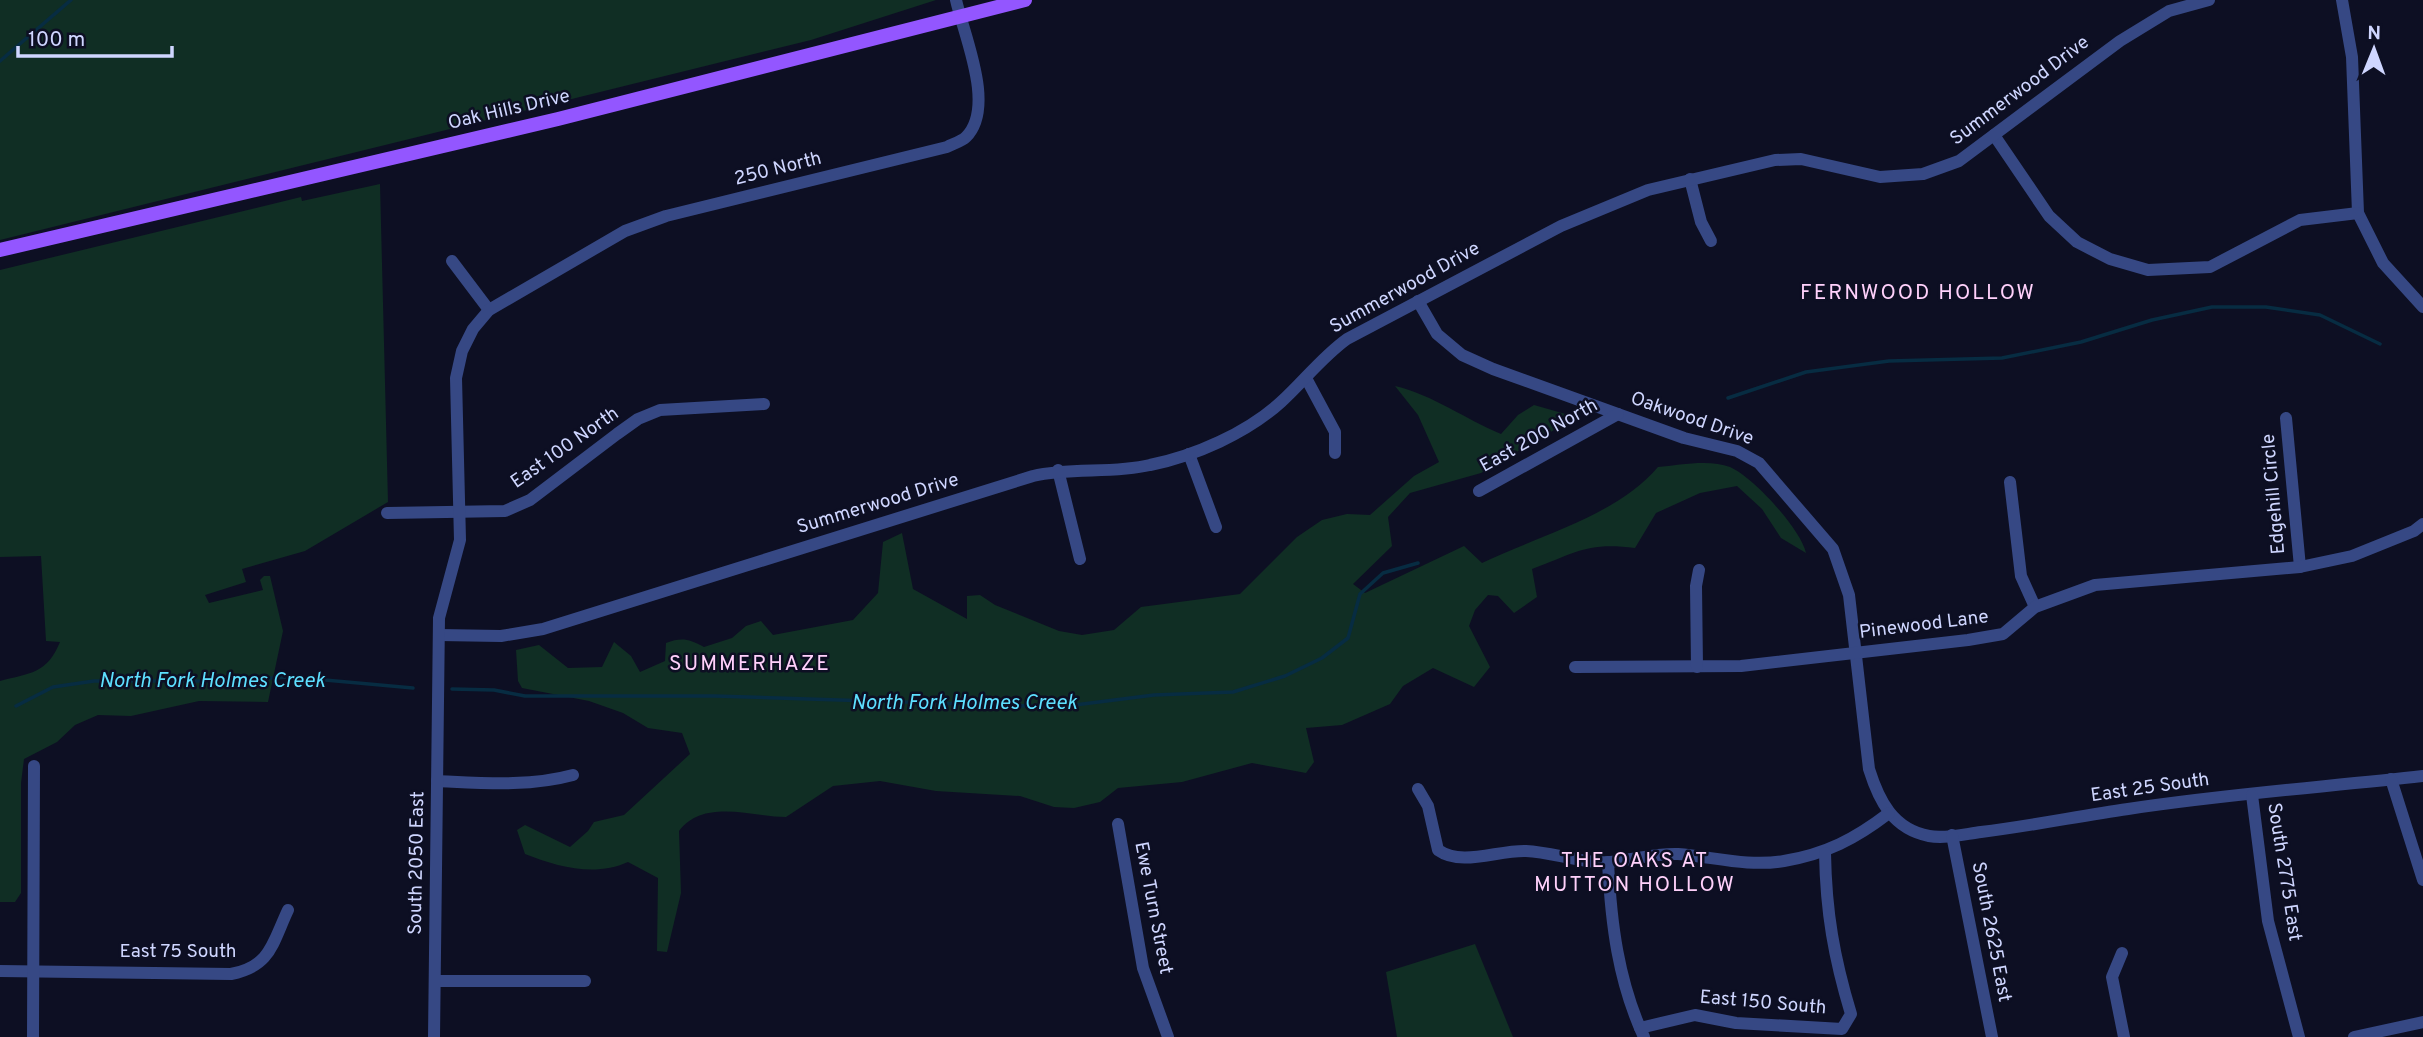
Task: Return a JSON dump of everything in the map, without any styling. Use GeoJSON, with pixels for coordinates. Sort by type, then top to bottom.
{"type":"FeatureCollection","features":[{"type":"Feature","properties":{"kind":"main road","name":"Oak Hills Drive"},"geometry":{"type":"LineString","coordinates":[[0,250],[558,119],[958,7],[1025,0]]}},
{"type":"Feature","properties":{"kind":"street","name":"Summerwood Drive"},"geometry":{"type":"LineString","coordinates":[[439,635],[501,636],[543,629],[1058,470],[1149,466],[1189,454],[1237,431],[1278,405],[1327,354],[1347,339],[1602,207],[1690,179],[1762,162],[1801,159],[1880,177],[1923,174],[1959,161],[2120,40],[2169,11],[2209,0]]}},
{"type":"Feature","properties":{"kind":"street"},"geometry":{"type":"LineString","coordinates":[[2342,0],[2352,57],[2358,213],[2383,263],[2423,307]]}},
{"type":"Feature","properties":{"kind":"street","name":"250 North"},"geometry":{"type":"LineString","coordinates":[[489,310],[625,231],[666,216],[947,147],[966,137],[978,119],[981,101],[958,7]]}},
{"type":"Feature","properties":{"kind":"street"},"geometry":{"type":"LineString","coordinates":[[1994,135],[2049,216],[2077,242],[2110,259],[2148,270],[2210,267],[2300,220],[2358,213]]}},
{"type":"Feature","properties":{"kind":"street"},"geometry":{"type":"LineString","coordinates":[[1690,179],[1701,222],[1711,241]]}},
{"type":"Feature","properties":{"kind":"street"},"geometry":{"type":"LineString","coordinates":[[452,261],[489,310]]}},
{"type":"Feature","properties":{"kind":"street","name":"Oakwood Drive"},"geometry":{"type":"LineString","coordinates":[[1418,301],[1437,334],[1462,355],[1493,369],[1684,438],[1737,451],[1759,463],[1833,549],[1849,595],[1869,769],[1877,796],[1889,813]]}},
{"type":"Feature","properties":{"kind":"street","name":"South 2050 East"},"geometry":{"type":"LineString","coordinates":[[434,1037],[439,635],[443,599],[460,540],[456,378],[462,351],[473,329],[489,310]]}},
{"type":"Feature","properties":{"kind":"street"},"geometry":{"type":"LineString","coordinates":[[1306,378],[1335,432],[1335,453]]}},
{"type":"Feature","properties":{"kind":"street","name":"East 100 North"},"geometry":{"type":"LineString","coordinates":[[387,513],[505,511],[530,500],[638,419],[660,410],[764,404]]}},
{"type":"Feature","properties":{"kind":"street","name":"East 200 North"},"geometry":{"type":"LineString","coordinates":[[1479,491],[1618,414]]}},
{"type":"Feature","properties":{"kind":"street","name":"Edgehill Circle"},"geometry":{"type":"LineString","coordinates":[[2286,418],[2300,567]]}},
{"type":"Feature","properties":{"kind":"street"},"geometry":{"type":"LineString","coordinates":[[1189,454],[1216,527]]}},
{"type":"Feature","properties":{"kind":"street"},"geometry":{"type":"LineString","coordinates":[[1058,470],[1080,559]]}},
{"type":"Feature","properties":{"kind":"street"},"geometry":{"type":"LineString","coordinates":[[2010,482],[2021,576],[2035,607]]}},
{"type":"Feature","properties":{"kind":"street","name":"Pinewood Lane"},"geometry":{"type":"LineString","coordinates":[[1576,667],[1741,666],[2003,634],[2035,607],[2095,585],[2300,567],[2352,556],[2414,531],[2423,524]]}},
{"type":"Feature","properties":{"kind":"street"},"geometry":{"type":"LineString","coordinates":[[1697,667],[1696,586],[1699,570]]}},
{"type":"Feature","properties":{"kind":"street"},"geometry":{"type":"LineString","coordinates":[[33,1037],[34,766]]}},
{"type":"Feature","properties":{"kind":"street"},"geometry":{"type":"LineString","coordinates":[[437,781],[515,783],[573,775]]}},
{"type":"Feature","properties":{"kind":"street","name":"East 25 South"},"geometry":{"type":"LineString","coordinates":[[1889,813],[1908,829],[1930,836],[1952,835],[2039,825],[2128,808],[2423,776]]}},
{"type":"Feature","properties":{"kind":"street"},"geometry":{"type":"LineString","coordinates":[[2391,779],[2423,880]]}},
{"type":"Feature","properties":{"kind":"street"},"geometry":{"type":"LineString","coordinates":[[1418,789],[1428,806],[1438,850],[1449,857],[1525,851],[1608,862],[1650,855],[1678,854],[1753,864],[1825,853],[1859,836],[1889,813]]}},
{"type":"Feature","properties":{"kind":"street","name":"South 2775 East"},"geometry":{"type":"LineString","coordinates":[[2252,795],[2269,921],[2299,1037]]}},
{"type":"Feature","properties":{"kind":"street","name":"Ewe Turn Street"},"geometry":{"type":"LineString","coordinates":[[1118,824],[1143,968],[1168,1037]]}},
{"type":"Feature","properties":{"kind":"street","name":"South 2625 East"},"geometry":{"type":"LineString","coordinates":[[1952,835],[1992,1037]]}},
{"type":"Feature","properties":{"kind":"street","name":"East 150 South"},"geometry":{"type":"LineString","coordinates":[[1642,1033],[1695,1015],[1736,1023],[1842,1029],[1851,1014],[1835,963],[1826,909],[1825,853]]}},
{"type":"Feature","properties":{"kind":"street"},"geometry":{"type":"LineString","coordinates":[[1608,862],[1611,916],[1618,961],[1642,1033]]}},
{"type":"Feature","properties":{"kind":"street","name":"East 75 South"},"geometry":{"type":"LineString","coordinates":[[33,970],[231,974],[252,970],[264,959],[288,910]]}},
{"type":"Feature","properties":{"kind":"street"},"geometry":{"type":"LineString","coordinates":[[2122,953],[2112,977],[2124,1037]]}},
{"type":"Feature","properties":{"kind":"street"},"geometry":{"type":"LineString","coordinates":[[0,971],[33,970]]}},
{"type":"Feature","properties":{"kind":"street"},"geometry":{"type":"LineString","coordinates":[[435,981],[585,981]]}},
{"type":"Feature","properties":{"kind":"street"},"geometry":{"type":"LineString","coordinates":[[2354,1037],[2423,1022]]}},
{"type":"Feature","properties":{"kind":"green space"},"geometry":{"type":"Polygon","coordinates":[[[0,0],[936,0],[811,40],[0,240],[0,0]]]}},
{"type":"Feature","properties":{"kind":"green space"},"geometry":{"type":"Polygon","coordinates":[[[380,184],[388,502],[305,551],[242,569],[246,582],[205,595],[209,603],[263,590],[260,580],[264,576],[270,576],[283,631],[268,702],[199,701],[131,716],[98,715],[75,725],[57,742],[24,759],[21,783],[21,893],[15,902],[0,902],[0,681],[29,674],[43,666],[55,653],[60,642],[46,641],[41,556],[0,557],[0,270],[301,197],[302,201],[380,184]]]}},
{"type":"Feature","properties":{"kind":"green space"},"geometry":{"type":"Polygon","coordinates":[[[1395,386],[1423,395],[1501,434],[1518,415],[1534,405],[1576,417],[1481,473],[1410,493],[1388,517],[1392,546],[1353,584],[1365,593],[1464,546],[1482,563],[1600,511],[1641,484],[1658,467],[1685,464],[1704,463],[1730,467],[1751,481],[1786,518],[1806,553],[1781,538],[1762,509],[1737,486],[1700,493],[1656,513],[1635,548],[1604,546],[1582,550],[1532,569],[1537,597],[1514,613],[1498,596],[1488,595],[1475,610],[1469,626],[1490,667],[1474,687],[1433,668],[1403,686],[1390,704],[1342,725],[1306,728],[1314,762],[1306,773],[1252,763],[1182,782],[1118,788],[1100,802],[1074,808],[1054,807],[1020,796],[936,791],[880,781],[833,786],[786,817],[729,812],[701,815],[689,821],[679,831],[681,893],[667,952],[657,951],[658,878],[628,862],[603,869],[576,868],[525,854],[517,830],[525,825],[570,847],[594,822],[624,815],[690,754],[682,733],[648,728],[623,713],[589,701],[522,688],[518,681],[516,650],[539,645],[568,668],[602,667],[614,642],[631,656],[640,672],[665,661],[666,643],[672,641],[685,640],[704,647],[732,638],[746,626],[761,621],[773,635],[853,620],[878,593],[883,542],[902,533],[913,589],[967,619],[967,596],[980,595],[995,605],[1059,631],[1082,635],[1114,630],[1141,607],[1240,594],[1297,537],[1322,520],[1347,514],[1370,515],[1414,476],[1439,462],[1418,415],[1395,386]]]}},
{"type":"Feature","properties":{"kind":"green space"},"geometry":{"type":"Polygon","coordinates":[[[1475,944],[1513,1037],[1397,1037],[1386,972],[1475,944]]]}},
{"type":"Feature","properties":{"kind":"waterway","name":"North Fork Holmes Creek"},"geometry":{"type":"LineString","coordinates":[[0,61],[71,0]]}},
{"type":"Feature","properties":{"kind":"waterway","name":"North Fork Holmes Creek"},"geometry":{"type":"LineString","coordinates":[[1728,398],[1806,372],[1889,361],[2002,358],[2081,342],[2152,320],[2212,307],[2266,307],[2320,315],[2380,344]]}},
{"type":"Feature","properties":{"kind":"waterway","name":"North Fork Holmes Creek"},"geometry":{"type":"LineString","coordinates":[[1686,418],[1693,414]]}},
{"type":"Feature","properties":{"kind":"waterway","name":"North Fork Holmes Creek"},"geometry":{"type":"LineString","coordinates":[[452,689],[494,690],[525,696],[715,696],[1059,707],[1154,695],[1233,692],[1285,676],[1322,658],[1348,638],[1360,594],[1383,573],[1418,563]]}},
{"type":"Feature","properties":{"kind":"waterway","name":"North Fork Holmes Creek"},"geometry":{"type":"LineString","coordinates":[[16,706],[53,687],[94,681],[215,681],[292,677],[413,688]]}},
{"type":"Feature","properties":{"kind":"district","name":"FERNWOOD HOLLOW"},"geometry":{"type":"Point","coordinates":[1918,293]}},
{"type":"Feature","properties":{"kind":"district","name":"SUMMERHAZE"},"geometry":{"type":"Point","coordinates":[750,664]}},
{"type":"Feature","properties":{"kind":"district","name":"THE OAKS AT MUTTON HOLLOW"},"geometry":{"type":"Point","coordinates":[1635,873]}}]}
